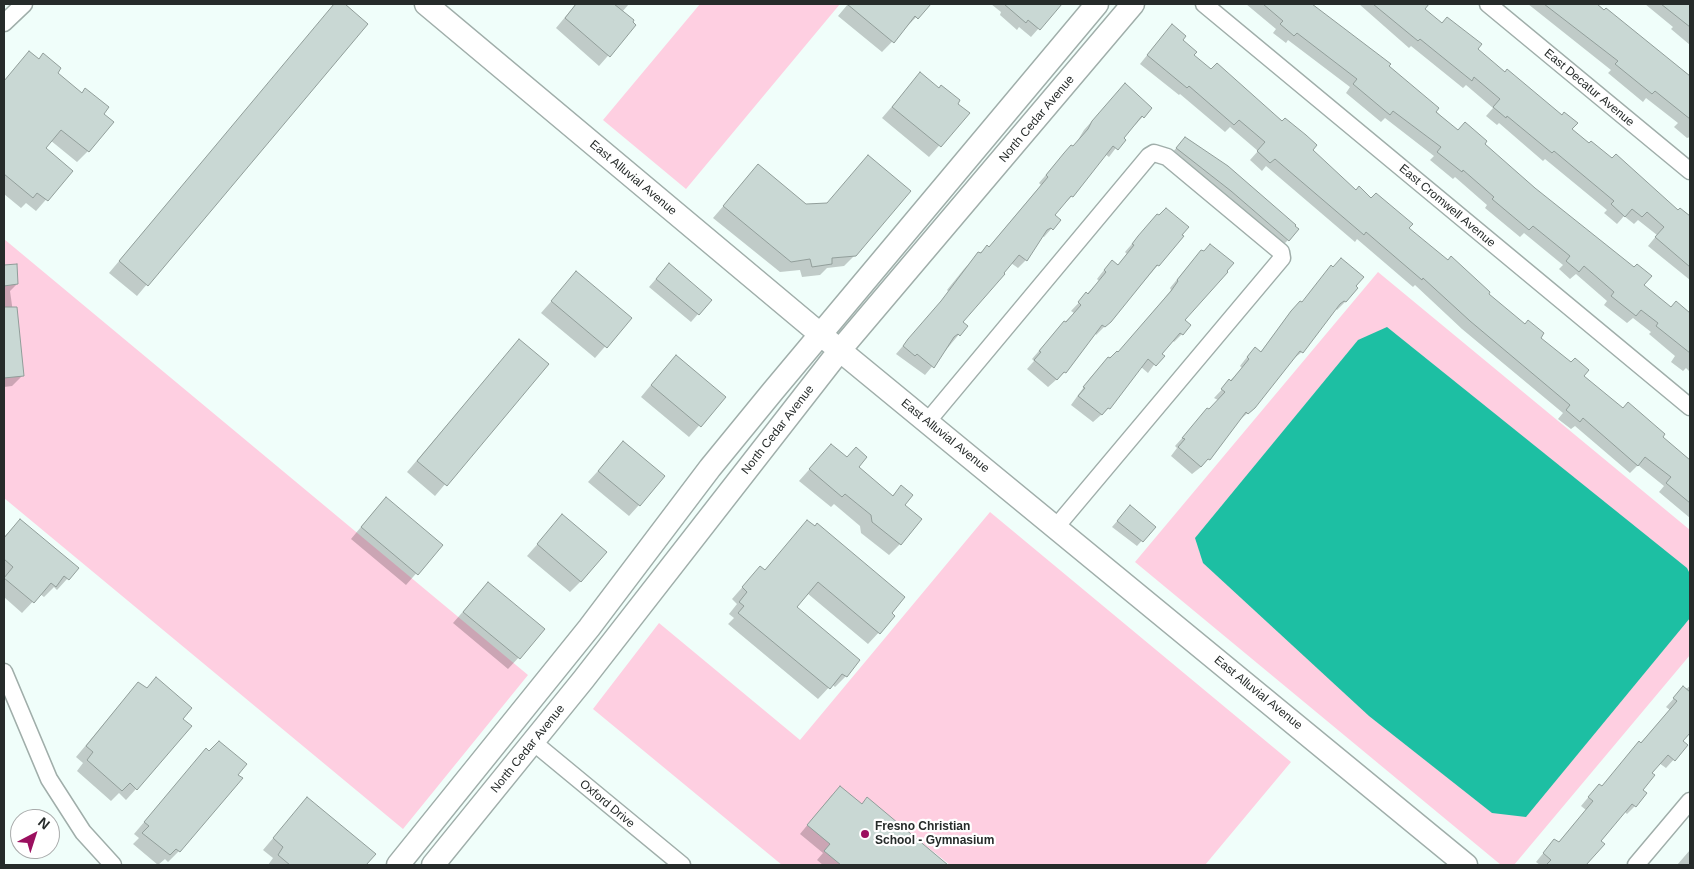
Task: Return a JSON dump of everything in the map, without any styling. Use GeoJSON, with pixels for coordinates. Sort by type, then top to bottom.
{"type":"FeatureCollection","features":[{"type":"Feature","properties":{"kind":"main road","name":"East Alluvial Avenue"},"geometry":{"type":"LineString","coordinates":[[426,4],[820,334],[1466,865]]}},
{"type":"Feature","properties":{"kind":"main road"},"geometry":{"type":"LineString","coordinates":[[398,865],[589,628],[710,468],[1097,4]]}},
{"type":"Feature","properties":{"kind":"main road"},"geometry":{"type":"LineString","coordinates":[[1055,98],[1083,44],[1118,4]]}},
{"type":"Feature","properties":{"kind":"main road","name":"North Cedar Avenue"},"geometry":{"type":"LineString","coordinates":[[434,865],[533,742],[840,350],[1133,4]]}},
{"type":"Feature","properties":{"kind":"main road"},"geometry":{"type":"LineString","coordinates":[[533,742],[536,720],[590,650],[593,634],[589,628]]}},
{"type":"Feature","properties":{"kind":"street"},"geometry":{"type":"LineString","coordinates":[[4,22],[24,4]]}},
{"type":"Feature","properties":{"kind":"street","name":"East Cromwell Avenue"},"geometry":{"type":"LineString","coordinates":[[1204,4],[1690,407]]}},
{"type":"Feature","properties":{"kind":"street","name":"East Decatur Avenue"},"geometry":{"type":"LineString","coordinates":[[1488,4],[1690,172]]}},
{"type":"Feature","properties":{"kind":"street"},"geometry":{"type":"LineString","coordinates":[[927,422],[1149,156],[1154,153],[1167,157],[1281,252],[1282,258],[1056,528]]}},
{"type":"Feature","properties":{"kind":"street"},"geometry":{"type":"LineString","coordinates":[[4,672],[49,779],[83,832],[113,865]]}},
{"type":"Feature","properties":{"kind":"street","name":"Oxford Drive"},"geometry":{"type":"LineString","coordinates":[[533,742],[682,865]]}},
{"type":"Feature","properties":{"kind":"street"},"geometry":{"type":"LineString","coordinates":[[1636,865],[1690,801]]}},
{"type":"Feature","properties":{"kind":"shaded area"},"geometry":{"type":"Polygon","coordinates":[[[700,4],[840,4],[686,189],[603,120],[700,4]]]}},
{"type":"Feature","properties":{"kind":"shaded area"},"geometry":{"type":"Polygon","coordinates":[[[4,239],[528,675],[403,829],[4,498],[4,239]]]}},
{"type":"Feature","properties":{"kind":"shaded area"},"geometry":{"type":"Polygon","coordinates":[[[1378,272],[1690,530],[1690,655],[1514,865],[1501,865],[1135,562],[1378,272]]]}},
{"type":"Feature","properties":{"kind":"shaded area"},"geometry":{"type":"Polygon","coordinates":[[[1387,327],[1687,568],[1690,574],[1690,618],[1526,817],[1492,813],[1369,716],[1203,563],[1195,538],[1358,340],[1387,327]]]}},
{"type":"Feature","properties":{"kind":"shaded area"},"geometry":{"type":"Polygon","coordinates":[[[990,512],[1291,762],[1205,865],[950,865],[920,841],[948,865],[782,865],[593,709],[659,623],[800,740],[990,512]]]}},
{"type":"Feature","properties":{"kind":"building"},"geometry":{"type":"Polygon","coordinates":[[[334,4],[345,4],[368,24],[148,286],[119,261],[334,4]]]}},
{"type":"Feature","properties":{"kind":"building"},"geometry":{"type":"Polygon","coordinates":[[[576,4],[614,4],[634,20],[633,22],[636,25],[610,57],[565,18],[576,4]]]}},
{"type":"Feature","properties":{"kind":"building"},"geometry":{"type":"Polygon","coordinates":[[[847,4],[931,4],[918,19],[915,16],[894,43],[847,4]]]}},
{"type":"Feature","properties":{"kind":"building"},"geometry":{"type":"Polygon","coordinates":[[[1004,4],[1062,4],[1040,30],[1028,20],[1026,23],[1004,4]]]}},
{"type":"Feature","properties":{"kind":"building"},"geometry":{"type":"Polygon","coordinates":[[[1263,4],[1312,4],[1391,64],[1389,66],[1439,108],[1436,112],[1458,130],[1465,122],[1487,141],[1485,144],[1535,188],[1634,267],[1637,264],[1652,276],[1644,285],[1671,307],[1676,301],[1690,313],[1690,353],[1656,326],[1658,323],[1641,310],[1636,316],[1611,296],[1614,292],[1584,266],[1579,272],[1566,261],[1570,256],[1533,226],[1529,230],[1492,199],[1494,197],[1463,170],[1462,172],[1437,152],[1441,147],[1393,111],[1390,115],[1353,84],[1357,79],[1297,33],[1294,36],[1280,24],[1283,21],[1263,4]]]}},
{"type":"Feature","properties":{"kind":"building"},"geometry":{"type":"Polygon","coordinates":[[[1373,4],[1429,4],[1425,9],[1442,23],[1447,17],[1482,44],[1478,49],[1505,72],[1507,69],[1562,115],[1564,112],[1578,123],[1572,129],[1589,143],[1591,141],[1612,158],[1616,154],[1678,210],[1680,208],[1690,216],[1690,267],[1655,237],[1664,227],[1647,212],[1642,217],[1632,209],[1625,217],[1611,204],[1614,201],[1554,151],[1552,153],[1507,116],[1506,118],[1493,107],[1500,99],[1474,77],[1472,81],[1420,39],[1418,41],[1373,4]]]}},
{"type":"Feature","properties":{"kind":"building"},"geometry":{"type":"Polygon","coordinates":[[[1544,4],[1597,4],[1604,10],[1606,8],[1690,76],[1690,119],[1655,91],[1652,94],[1615,64],[1618,61],[1544,4]]]}},
{"type":"Feature","properties":{"kind":"building"},"geometry":{"type":"Polygon","coordinates":[[[1661,4],[1690,4],[1690,27],[1661,4]]]}},
{"type":"Feature","properties":{"kind":"building"},"geometry":{"type":"Polygon","coordinates":[[[1172,24],[1186,36],[1183,40],[1197,52],[1194,55],[1211,69],[1217,63],[1282,121],[1285,118],[1306,135],[1317,145],[1313,150],[1356,190],[1359,186],[1371,198],[1376,193],[1413,224],[1409,228],[1448,260],[1451,256],[1490,292],[1489,294],[1525,324],[1528,320],[1544,333],[1541,338],[1571,362],[1575,358],[1589,370],[1584,376],[1623,408],[1628,402],[1665,434],[1663,437],[1690,460],[1690,503],[1666,483],[1671,477],[1645,457],[1638,466],[1583,418],[1580,422],[1566,410],[1570,405],[1470,321],[1423,278],[1422,280],[1366,232],[1364,235],[1275,159],[1270,163],[1257,151],[1265,142],[1239,120],[1234,125],[1189,86],[1187,88],[1147,55],[1172,24]]]}},
{"type":"Feature","properties":{"kind":"building"},"geometry":{"type":"Polygon","coordinates":[[[29,51],[39,59],[43,53],[61,68],[58,73],[82,93],[85,88],[109,107],[104,114],[114,122],[89,152],[61,130],[46,148],[73,171],[48,201],[37,193],[33,198],[4,174],[4,81],[29,51]]]}},
{"type":"Feature","properties":{"kind":"building"},"geometry":{"type":"Polygon","coordinates":[[[920,72],[939,88],[941,85],[960,100],[958,104],[970,113],[941,147],[892,107],[920,72]]]}},
{"type":"Feature","properties":{"kind":"building"},"geometry":{"type":"Polygon","coordinates":[[[1125,83],[1152,108],[1144,118],[1142,116],[1124,138],[1126,140],[1118,150],[1113,146],[1073,197],[1071,196],[1055,215],[1061,220],[1053,230],[1051,228],[1047,230],[1027,261],[1019,255],[963,322],[968,326],[960,336],[958,334],[954,337],[934,368],[917,354],[915,356],[903,346],[908,339],[941,301],[978,252],[981,253],[987,245],[989,247],[1048,177],[1046,175],[1064,153],[1088,129],[1092,121],[1125,83]]]}},
{"type":"Feature","properties":{"kind":"building"},"geometry":{"type":"Polygon","coordinates":[[[1185,137],[1228,166],[1296,225],[1299,229],[1289,241],[1231,191],[1176,148],[1185,137]]]}},
{"type":"Feature","properties":{"kind":"building"},"geometry":{"type":"Polygon","coordinates":[[[868,155],[911,191],[856,256],[832,258],[832,264],[812,267],[810,259],[791,262],[723,206],[758,164],[806,204],[827,203],[868,155]]]}},
{"type":"Feature","properties":{"kind":"building"},"geometry":{"type":"Polygon","coordinates":[[[1166,208],[1189,227],[1182,235],[1184,236],[1159,266],[1157,265],[1111,322],[1105,327],[1102,325],[1066,373],[1064,372],[1057,380],[1034,360],[1041,352],[1039,351],[1064,321],[1066,322],[1081,305],[1078,302],[1086,292],[1088,294],[1106,272],[1104,270],[1112,260],[1118,265],[1134,245],[1132,244],[1138,236],[1157,214],[1159,215],[1166,208]]]}},
{"type":"Feature","properties":{"kind":"building"},"geometry":{"type":"Polygon","coordinates":[[[1210,244],[1234,263],[1185,320],[1191,325],[1183,335],[1180,333],[1162,354],[1165,356],[1156,366],[1148,359],[1110,409],[1108,408],[1102,415],[1078,396],[1085,388],[1083,387],[1108,357],[1110,358],[1118,352],[1171,291],[1177,280],[1201,250],[1204,251],[1210,244]]]}},
{"type":"Feature","properties":{"kind":"building"},"geometry":{"type":"Polygon","coordinates":[[[1341,258],[1364,277],[1356,286],[1358,288],[1346,302],[1344,301],[1340,304],[1303,353],[1300,351],[1255,408],[1248,414],[1246,412],[1210,460],[1208,459],[1201,467],[1178,447],[1185,439],[1182,438],[1207,408],[1209,409],[1225,392],[1221,389],[1229,379],[1231,381],[1249,359],[1247,357],[1255,347],[1261,352],[1291,311],[1300,301],[1302,302],[1331,265],[1333,267],[1341,258]]]}},
{"type":"Feature","properties":{"kind":"building"},"geometry":{"type":"Polygon","coordinates":[[[669,263],[712,300],[699,315],[656,279],[669,263]]]}},
{"type":"Feature","properties":{"kind":"building"},"geometry":{"type":"Polygon","coordinates":[[[17,264],[18,284],[4,286],[4,265],[17,264]]]}},
{"type":"Feature","properties":{"kind":"building"},"geometry":{"type":"Polygon","coordinates":[[[576,271],[632,318],[607,348],[551,301],[576,271]]]}},
{"type":"Feature","properties":{"kind":"building"},"geometry":{"type":"Polygon","coordinates":[[[4,307],[17,307],[24,376],[4,378],[4,307]]]}},
{"type":"Feature","properties":{"kind":"building"},"geometry":{"type":"Polygon","coordinates":[[[519,339],[549,364],[447,486],[417,461],[519,339]]]}},
{"type":"Feature","properties":{"kind":"building"},"geometry":{"type":"Polygon","coordinates":[[[676,355],[726,397],[701,427],[651,385],[676,355]]]}},
{"type":"Feature","properties":{"kind":"building"},"geometry":{"type":"Polygon","coordinates":[[[623,441],[665,476],[640,506],[598,471],[623,441]]]}},
{"type":"Feature","properties":{"kind":"building"},"geometry":{"type":"Polygon","coordinates":[[[831,444],[847,457],[856,447],[867,457],[859,467],[893,496],[901,485],[913,495],[905,505],[922,519],[901,545],[872,522],[871,515],[845,494],[842,497],[809,469],[831,444]]]}},
{"type":"Feature","properties":{"kind":"building"},"geometry":{"type":"Polygon","coordinates":[[[386,497],[443,545],[418,575],[361,527],[386,497]]]}},
{"type":"Feature","properties":{"kind":"building"},"geometry":{"type":"Polygon","coordinates":[[[1130,505],[1156,527],[1143,542],[1117,521],[1130,505]]]}},
{"type":"Feature","properties":{"kind":"building"},"geometry":{"type":"Polygon","coordinates":[[[562,514],[607,552],[581,582],[537,544],[562,514]]]}},
{"type":"Feature","properties":{"kind":"building"},"geometry":{"type":"Polygon","coordinates":[[[20,519],[79,568],[69,580],[64,576],[56,587],[51,583],[34,603],[4,578],[13,567],[4,559],[4,538],[20,519]]]}},
{"type":"Feature","properties":{"kind":"building"},"geometry":{"type":"Polygon","coordinates":[[[807,520],[815,526],[817,523],[905,597],[892,613],[895,616],[880,634],[818,582],[797,607],[860,660],[847,677],[842,674],[830,689],[738,613],[744,606],[739,602],[747,592],[742,587],[760,566],[765,570],[807,520]]]}},
{"type":"Feature","properties":{"kind":"building"},"geometry":{"type":"Polygon","coordinates":[[[488,582],[545,629],[520,659],[463,612],[488,582]]]}},
{"type":"Feature","properties":{"kind":"building"},"geometry":{"type":"Polygon","coordinates":[[[156,677],[192,708],[183,719],[192,726],[137,790],[130,783],[122,791],[87,760],[93,752],[86,746],[138,682],[147,688],[156,677]]]}},
{"type":"Feature","properties":{"kind":"building"},"geometry":{"type":"Polygon","coordinates":[[[1683,686],[1690,692],[1690,733],[1683,741],[1688,745],[1675,761],[1668,755],[1652,773],[1655,775],[1643,790],[1647,793],[1636,807],[1632,804],[1601,841],[1605,844],[1586,865],[1546,865],[1551,860],[1543,853],[1554,839],[1559,842],[1593,801],[1588,797],[1599,784],[1602,786],[1639,741],[1641,743],[1677,701],[1673,698],[1683,686]]]}},
{"type":"Feature","properties":{"kind":"building"},"geometry":{"type":"Polygon","coordinates":[[[219,741],[247,764],[238,775],[243,778],[180,852],[176,849],[170,855],[142,833],[149,826],[144,822],[206,748],[209,751],[219,741]]]}},
{"type":"Feature","properties":{"kind":"building","name":"Fresno Christian School - Gymnasium"},"geometry":{"type":"Polygon","coordinates":[[[840,786],[862,804],[867,797],[948,865],[841,865],[824,851],[830,844],[807,825],[840,786]]]}},
{"type":"Feature","properties":{"kind":"building"},"geometry":{"type":"Polygon","coordinates":[[[307,797],[376,854],[366,865],[290,865],[278,855],[283,847],[273,838],[307,797]]]}},
{"type":"Feature","properties":{"kind":"place","name":"Fresno Christian School - Gymnasium"},"geometry":{"type":"Point","coordinates":[865,834]}}]}
